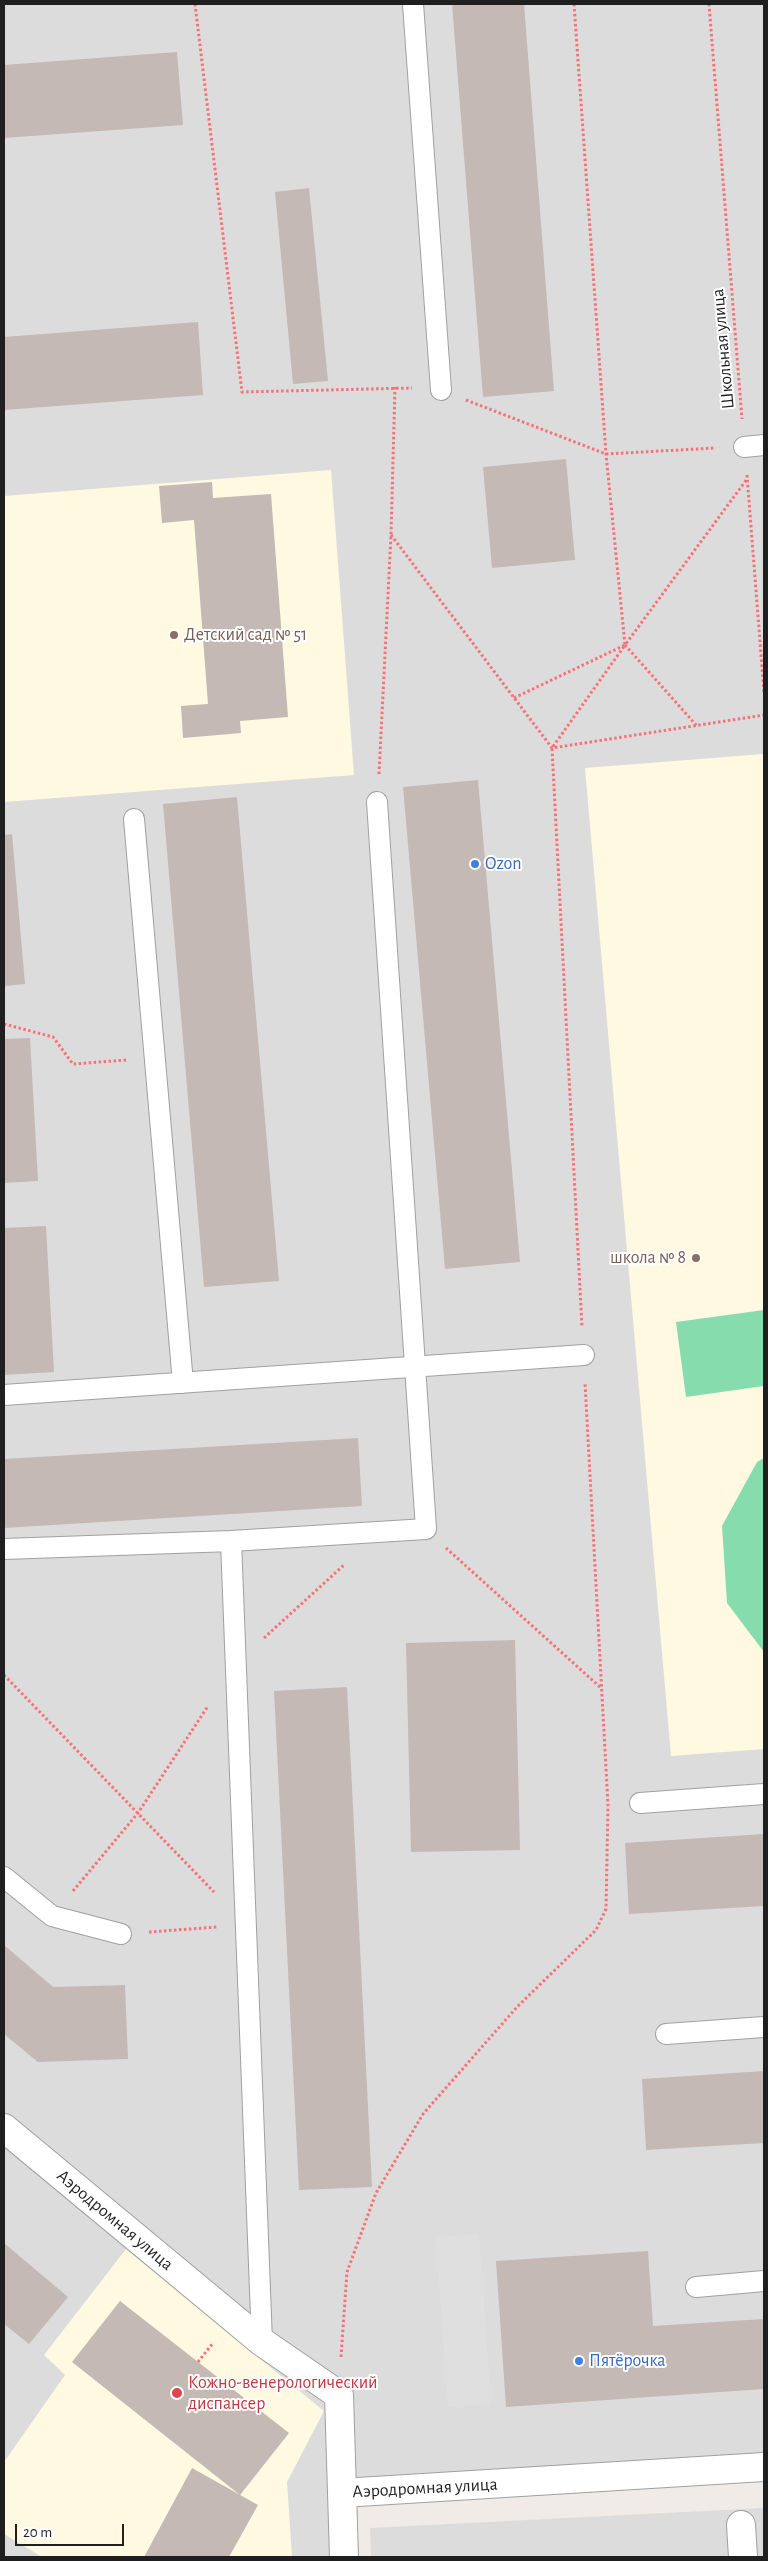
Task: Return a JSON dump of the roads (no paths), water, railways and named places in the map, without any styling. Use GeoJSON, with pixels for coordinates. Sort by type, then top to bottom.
{"type":"FeatureCollection","features":[{"type":"Feature","properties":{"kind":"street","name":"Аэродромная улица"},"geometry":{"type":"LineString","coordinates":[[4,2128],[262,2342],[339,2395],[342,2493],[764,2467]]}},
{"type":"Feature","properties":{"kind":"street"},"geometry":{"type":"LineString","coordinates":[[342,2493],[344,2557]]}},
{"type":"Feature","properties":{"kind":"street"},"geometry":{"type":"LineString","coordinates":[[741,2524],[743,2557]]}},
{"type":"Feature","properties":{"kind":"lane"},"geometry":{"type":"LineString","coordinates":[[413,4],[441,390]]}},
{"type":"Feature","properties":{"kind":"lane"},"geometry":{"type":"LineString","coordinates":[[4,1549],[231,1541],[426,1530],[377,802]]}},
{"type":"Feature","properties":{"kind":"lane"},"geometry":{"type":"LineString","coordinates":[[134,819],[183,1383]]}},
{"type":"Feature","properties":{"kind":"lane"},"geometry":{"type":"LineString","coordinates":[[4,1395],[584,1355]]}},
{"type":"Feature","properties":{"kind":"lane"},"geometry":{"type":"LineString","coordinates":[[231,1541],[262,2342]]}},
{"type":"Feature","properties":{"kind":"lane"},"geometry":{"type":"LineString","coordinates":[[640,1803],[764,1794]]}},
{"type":"Feature","properties":{"kind":"lane"},"geometry":{"type":"LineString","coordinates":[[4,1876],[52,1916],[121,1934]]}},
{"type":"Feature","properties":{"kind":"lane"},"geometry":{"type":"LineString","coordinates":[[666,2034],[764,2027]]}},
{"type":"Feature","properties":{"kind":"lane"},"geometry":{"type":"LineString","coordinates":[[696,2287],[764,2281]]}},
{"type":"Feature","properties":{"kind":"place","name":"Детский сад № 51"},"geometry":{"type":"Point","coordinates":[174,635]}},
{"type":"Feature","properties":{"kind":"place","name":"Ozon"},"geometry":{"type":"Point","coordinates":[475,864]}},
{"type":"Feature","properties":{"kind":"place","name":"школа № 8"},"geometry":{"type":"Point","coordinates":[696,1258]}},
{"type":"Feature","properties":{"kind":"place","name":"Пятёрочка"},"geometry":{"type":"Point","coordinates":[579,2361]}},
{"type":"Feature","properties":{"kind":"place","name":"Кожно-венерологический диспансер"},"geometry":{"type":"Point","coordinates":[177,2393]}}]}
